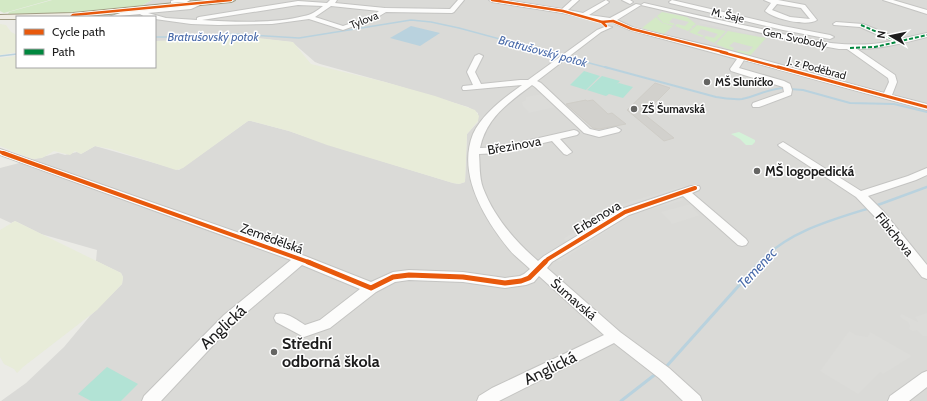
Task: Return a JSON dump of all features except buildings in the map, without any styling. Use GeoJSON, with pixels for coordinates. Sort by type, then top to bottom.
{"type":"FeatureCollection","features":[{"type":"Feature","properties":{"kind":"main road"},"geometry":{"type":"LineString","coordinates":[[72,16],[138,11],[193,2],[231,0]]}},
{"type":"Feature","properties":{"kind":"main road"},"geometry":{"type":"LineString","coordinates":[[0,18],[16,17]]}},
{"type":"Feature","properties":{"kind":"main road"},"geometry":{"type":"LineString","coordinates":[[0,18],[16,18]]}},
{"type":"Feature","properties":{"kind":"street"},"geometry":{"type":"LineString","coordinates":[[187,23],[209,16],[298,3],[331,3],[385,10],[452,11],[461,0]]}},
{"type":"Feature","properties":{"kind":"street","name":"J. z Poděbrad"},"geometry":{"type":"LineString","coordinates":[[492,0],[563,11],[927,107]]}},
{"type":"Feature","properties":{"kind":"street"},"geometry":{"type":"LineString","coordinates":[[541,8],[548,0]]}},
{"type":"Feature","properties":{"kind":"street"},"geometry":{"type":"LineString","coordinates":[[563,11],[576,0]]}},
{"type":"Feature","properties":{"kind":"street"},"geometry":{"type":"LineString","coordinates":[[767,0],[776,1],[803,6],[814,20],[807,21],[774,15],[768,11],[776,1]]}},
{"type":"Feature","properties":{"kind":"street"},"geometry":{"type":"LineString","coordinates":[[886,0],[927,12]]}},
{"type":"Feature","properties":{"kind":"street"},"geometry":{"type":"LineString","coordinates":[[173,2],[193,2]]}},
{"type":"Feature","properties":{"kind":"street"},"geometry":{"type":"LineString","coordinates":[[583,16],[606,2]]}},
{"type":"Feature","properties":{"kind":"street","name":"Gen. Svobody"},"geometry":{"type":"LineString","coordinates":[[637,2],[800,40],[828,48],[850,48]]}},
{"type":"Feature","properties":{"kind":"street","name":"Šumavská"},"geometry":{"type":"LineString","coordinates":[[637,2],[625,13],[511,96],[487,119],[478,134],[474,151],[475,176],[477,187],[491,216],[513,246],[615,336],[661,370],[694,401]]}},
{"type":"Feature","properties":{"kind":"street","name":"M. Šaje"},"geometry":{"type":"LineString","coordinates":[[672,2],[783,28],[830,37]]}},
{"type":"Feature","properties":{"kind":"street"},"geometry":{"type":"LineString","coordinates":[[116,16],[138,11],[187,23],[276,21],[308,18],[318,13],[331,3]]}},
{"type":"Feature","properties":{"kind":"street","name":"Tylova"},"geometry":{"type":"LineString","coordinates":[[308,18],[347,30],[380,14],[385,10]]}},
{"type":"Feature","properties":{"kind":"street"},"geometry":{"type":"LineString","coordinates":[[828,48],[828,39],[840,29],[836,24],[862,25],[898,42]]}},
{"type":"Feature","properties":{"kind":"street"},"geometry":{"type":"LineString","coordinates":[[850,48],[875,47],[927,35]]}},
{"type":"Feature","properties":{"kind":"street"},"geometry":{"type":"LineString","coordinates":[[850,48],[893,78],[893,82],[887,96]]}},
{"type":"Feature","properties":{"kind":"street"},"geometry":{"type":"LineString","coordinates":[[478,86],[471,72],[479,56]]}},
{"type":"Feature","properties":{"kind":"street"},"geometry":{"type":"LineString","coordinates":[[742,57],[734,68],[774,80],[788,88],[788,93],[756,105]]}},
{"type":"Feature","properties":{"kind":"street"},"geometry":{"type":"LineString","coordinates":[[466,88],[522,81],[531,82],[538,85],[587,131],[600,134],[616,130]]}},
{"type":"Feature","properties":{"kind":"street","name":"Březinova"},"geometry":{"type":"LineString","coordinates":[[474,151],[499,150],[574,133]]}},
{"type":"Feature","properties":{"kind":"street","name":"Březinova"},"geometry":{"type":"LineString","coordinates":[[554,138],[567,152]]}},
{"type":"Feature","properties":{"kind":"street","name":"Fibichova"},"geometry":{"type":"LineString","coordinates":[[782,145],[860,196],[872,207],[927,274]]}},
{"type":"Feature","properties":{"kind":"street","name":"Zemědělská"},"geometry":{"type":"LineString","coordinates":[[0,152],[301,259],[370,288]]}},
{"type":"Feature","properties":{"kind":"street"},"geometry":{"type":"LineString","coordinates":[[860,196],[912,178],[927,171]]}},
{"type":"Feature","properties":{"kind":"street","name":"Erbenova"},"geometry":{"type":"LineString","coordinates":[[538,268],[548,259],[625,212],[690,190],[742,242]]}},
{"type":"Feature","properties":{"kind":"street","name":"Anglická"},"geometry":{"type":"LineString","coordinates":[[150,401],[229,319],[301,259]]}},
{"type":"Feature","properties":{"kind":"street"},"geometry":{"type":"LineString","coordinates":[[281,318],[304,331],[325,324],[370,288],[393,277],[409,275],[463,277],[505,283],[521,281],[529,278],[538,268]]}},
{"type":"Feature","properties":{"kind":"street","name":"Anglická"},"geometry":{"type":"LineString","coordinates":[[485,401],[498,393],[615,336]]}},
{"type":"Feature","properties":{"kind":"street"},"geometry":{"type":"LineString","coordinates":[[896,401],[925,381]]}},
{"type":"Feature","properties":{"kind":"shaded area"},"geometry":{"type":"Polygon","coordinates":[[[152,0],[927,0],[927,401],[1,401],[26,383],[64,347],[90,316],[122,284],[123,277],[121,273],[96,261],[97,250],[41,234],[15,221],[11,223],[0,218],[0,168],[58,153],[65,155],[77,152],[81,154],[95,146],[179,170],[248,121],[251,121],[289,131],[453,183],[459,184],[465,182],[467,134],[478,122],[478,113],[468,107],[320,64],[315,62],[292,42],[236,36],[183,41],[156,41],[156,16],[68,16],[143,5],[152,0]]]}},
{"type":"Feature","properties":{"kind":"shaded area"},"geometry":{"type":"Polygon","coordinates":[[[702,20],[756,32],[754,35],[699,23],[702,20]]]}},
{"type":"Feature","properties":{"kind":"shaded area"},"geometry":{"type":"Polygon","coordinates":[[[543,94],[556,107],[529,113],[523,106],[522,102],[526,100],[526,97],[543,94]]]}},
{"type":"Feature","properties":{"kind":"shaded area"},"geometry":{"type":"Polygon","coordinates":[[[683,186],[687,189],[617,212],[613,209],[619,205],[683,186]]]}},
{"type":"Feature","properties":{"kind":"shaded area"},"geometry":{"type":"Polygon","coordinates":[[[680,197],[684,200],[638,213],[624,220],[620,218],[680,197]]]}},
{"type":"Feature","properties":{"kind":"shaded area"},"geometry":{"type":"Polygon","coordinates":[[[691,204],[694,207],[692,208],[700,215],[672,224],[661,212],[691,204]]]}},
{"type":"Feature","properties":{"kind":"shaded area"},"geometry":{"type":"Polygon","coordinates":[[[604,214],[609,218],[568,243],[563,239],[604,214]]]}},
{"type":"Feature","properties":{"kind":"shaded area"},"geometry":{"type":"Polygon","coordinates":[[[616,220],[620,223],[559,262],[554,259],[616,220]]]}},
{"type":"Feature","properties":{"kind":"shaded area"},"geometry":{"type":"Polygon","coordinates":[[[927,313],[927,336],[923,336],[917,330],[913,331],[909,329],[910,326],[908,322],[900,317],[901,314],[918,322],[915,317],[927,313]]]}},
{"type":"Feature","properties":{"kind":"shaded area"},"geometry":{"type":"Polygon","coordinates":[[[849,331],[856,335],[868,337],[870,332],[912,356],[883,374],[880,372],[858,394],[820,371],[849,331]]]}},
{"type":"Feature","properties":{"kind":"green space"},"geometry":{"type":"Polygon","coordinates":[[[0,0],[50,0],[4,13],[0,11],[0,0]]]}},
{"type":"Feature","properties":{"kind":"green space"},"geometry":{"type":"Polygon","coordinates":[[[52,0],[152,0],[139,7],[70,14],[8,14],[9,12],[52,0]]]}},
{"type":"Feature","properties":{"kind":"green space"},"geometry":{"type":"Polygon","coordinates":[[[662,12],[687,17],[696,24],[688,31],[675,26],[677,24],[685,26],[689,22],[673,18],[669,22],[675,24],[673,25],[663,23],[657,16],[662,12]]]}},
{"type":"Feature","properties":{"kind":"green space"},"geometry":{"type":"Polygon","coordinates":[[[656,17],[662,23],[673,26],[664,34],[642,28],[656,17]]]}},
{"type":"Feature","properties":{"kind":"green space"},"geometry":{"type":"Polygon","coordinates":[[[0,24],[6,25],[11,32],[16,34],[16,52],[0,55],[0,24]]]}},
{"type":"Feature","properties":{"kind":"green space"},"geometry":{"type":"Polygon","coordinates":[[[697,25],[726,31],[714,43],[704,38],[706,36],[714,38],[718,34],[701,29],[697,33],[704,36],[702,37],[689,32],[697,25]]]}},
{"type":"Feature","properties":{"kind":"green space"},"geometry":{"type":"Polygon","coordinates":[[[728,31],[766,38],[749,57],[735,52],[738,50],[748,52],[753,47],[734,42],[729,46],[734,48],[732,51],[716,44],[728,31]]]}},
{"type":"Feature","properties":{"kind":"green space"},"geometry":{"type":"Polygon","coordinates":[[[258,38],[293,42],[311,64],[435,96],[475,110],[479,116],[478,121],[467,134],[465,182],[459,184],[453,183],[327,145],[289,131],[251,121],[248,121],[183,168],[176,170],[111,149],[95,146],[81,154],[75,151],[70,155],[54,151],[42,158],[33,159],[0,146],[0,58],[16,56],[16,68],[156,68],[156,41],[258,38]]]}},
{"type":"Feature","properties":{"kind":"green space"},"geometry":{"type":"Polygon","coordinates":[[[584,71],[600,76],[586,90],[570,85],[584,71]]]}},
{"type":"Feature","properties":{"kind":"green space"},"geometry":{"type":"Polygon","coordinates":[[[602,76],[620,81],[617,84],[619,83],[633,87],[623,98],[609,94],[606,96],[587,90],[602,76]]]}},
{"type":"Feature","properties":{"kind":"green space"},"geometry":{"type":"Polygon","coordinates":[[[739,132],[755,140],[755,142],[752,145],[746,145],[740,139],[731,134],[739,132]]]}},
{"type":"Feature","properties":{"kind":"green space"},"geometry":{"type":"Polygon","coordinates":[[[15,221],[121,273],[123,277],[122,284],[97,310],[17,373],[14,369],[4,364],[0,357],[0,230],[15,221]]]}},
{"type":"Feature","properties":{"kind":"green space"},"geometry":{"type":"Polygon","coordinates":[[[107,367],[138,384],[121,401],[91,401],[78,394],[107,367]]]}},
{"type":"Feature","properties":{"kind":"water"},"geometry":{"type":"Polygon","coordinates":[[[411,26],[440,33],[420,46],[390,38],[411,26]]]}},
{"type":"Feature","properties":{"kind":"waterway","name":"Bratrušovský potok"},"geometry":{"type":"LineString","coordinates":[[156,37],[202,37],[234,34],[299,38],[411,20],[431,22],[459,28],[608,68]]}},
{"type":"Feature","properties":{"kind":"waterway","name":"Bratrušovský potok"},"geometry":{"type":"LineString","coordinates":[[0,56],[16,54]]}},
{"type":"Feature","properties":{"kind":"waterway","name":"Bratrušovský potok"},"geometry":{"type":"LineString","coordinates":[[605,67],[716,97],[729,99],[742,99],[774,89],[785,88]]}},
{"type":"Feature","properties":{"kind":"waterway","name":"Bratrušovský potok"},"geometry":{"type":"LineString","coordinates":[[790,89],[803,90],[850,103],[894,104],[927,112]]}},
{"type":"Feature","properties":{"kind":"waterway","name":"Temenec"},"geometry":{"type":"LineString","coordinates":[[875,206],[927,187]]}},
{"type":"Feature","properties":{"kind":"waterway","name":"Temenec"},"geometry":{"type":"LineString","coordinates":[[760,262],[770,252],[783,243],[810,228],[870,208]]}},
{"type":"Feature","properties":{"kind":"waterway","name":"Temenec"},"geometry":{"type":"LineString","coordinates":[[665,368],[760,262]]}},
{"type":"Feature","properties":{"kind":"waterway","name":"Temenec"},"geometry":{"type":"LineString","coordinates":[[621,401],[657,373]]}},
{"type":"Feature","properties":{"kind":"marked path"},"geometry":{"type":"LineString","coordinates":[[861,25],[900,42]]}},
{"type":"Feature","properties":{"kind":"marked path"},"geometry":{"type":"LineString","coordinates":[[850,48],[875,47],[927,35]]}},
{"type":"Feature","properties":{"kind":"cycle path"},"geometry":{"type":"LineString","coordinates":[[72,16],[231,0]]}},
{"type":"Feature","properties":{"kind":"cycle path"},"geometry":{"type":"LineString","coordinates":[[492,0],[563,11],[602,22],[606,26]]}},
{"type":"Feature","properties":{"kind":"cycle path"},"geometry":{"type":"LineString","coordinates":[[602,22],[609,20],[621,23],[632,29],[727,53]]}},
{"type":"Feature","properties":{"kind":"cycle path"},"geometry":{"type":"LineString","coordinates":[[721,52],[927,107]]}},
{"type":"Feature","properties":{"kind":"cycle path"},"geometry":{"type":"LineString","coordinates":[[0,152],[301,259],[371,288],[393,277],[409,275],[463,277],[505,283],[521,281],[529,278],[548,259],[625,212],[695,188]]}},
{"type":"Feature","properties":{"kind":"place","name":"MŠ Sluníčko"},"geometry":{"type":"Point","coordinates":[707,82]}},
{"type":"Feature","properties":{"kind":"place","name":"ZŠ Šumavská"},"geometry":{"type":"Point","coordinates":[634,109]}},
{"type":"Feature","properties":{"kind":"place","name":"MŠ logopedická"},"geometry":{"type":"Point","coordinates":[757,171]}},
{"type":"Feature","properties":{"kind":"place","name":"Střední odborná škola"},"geometry":{"type":"Point","coordinates":[274,352]}}]}
